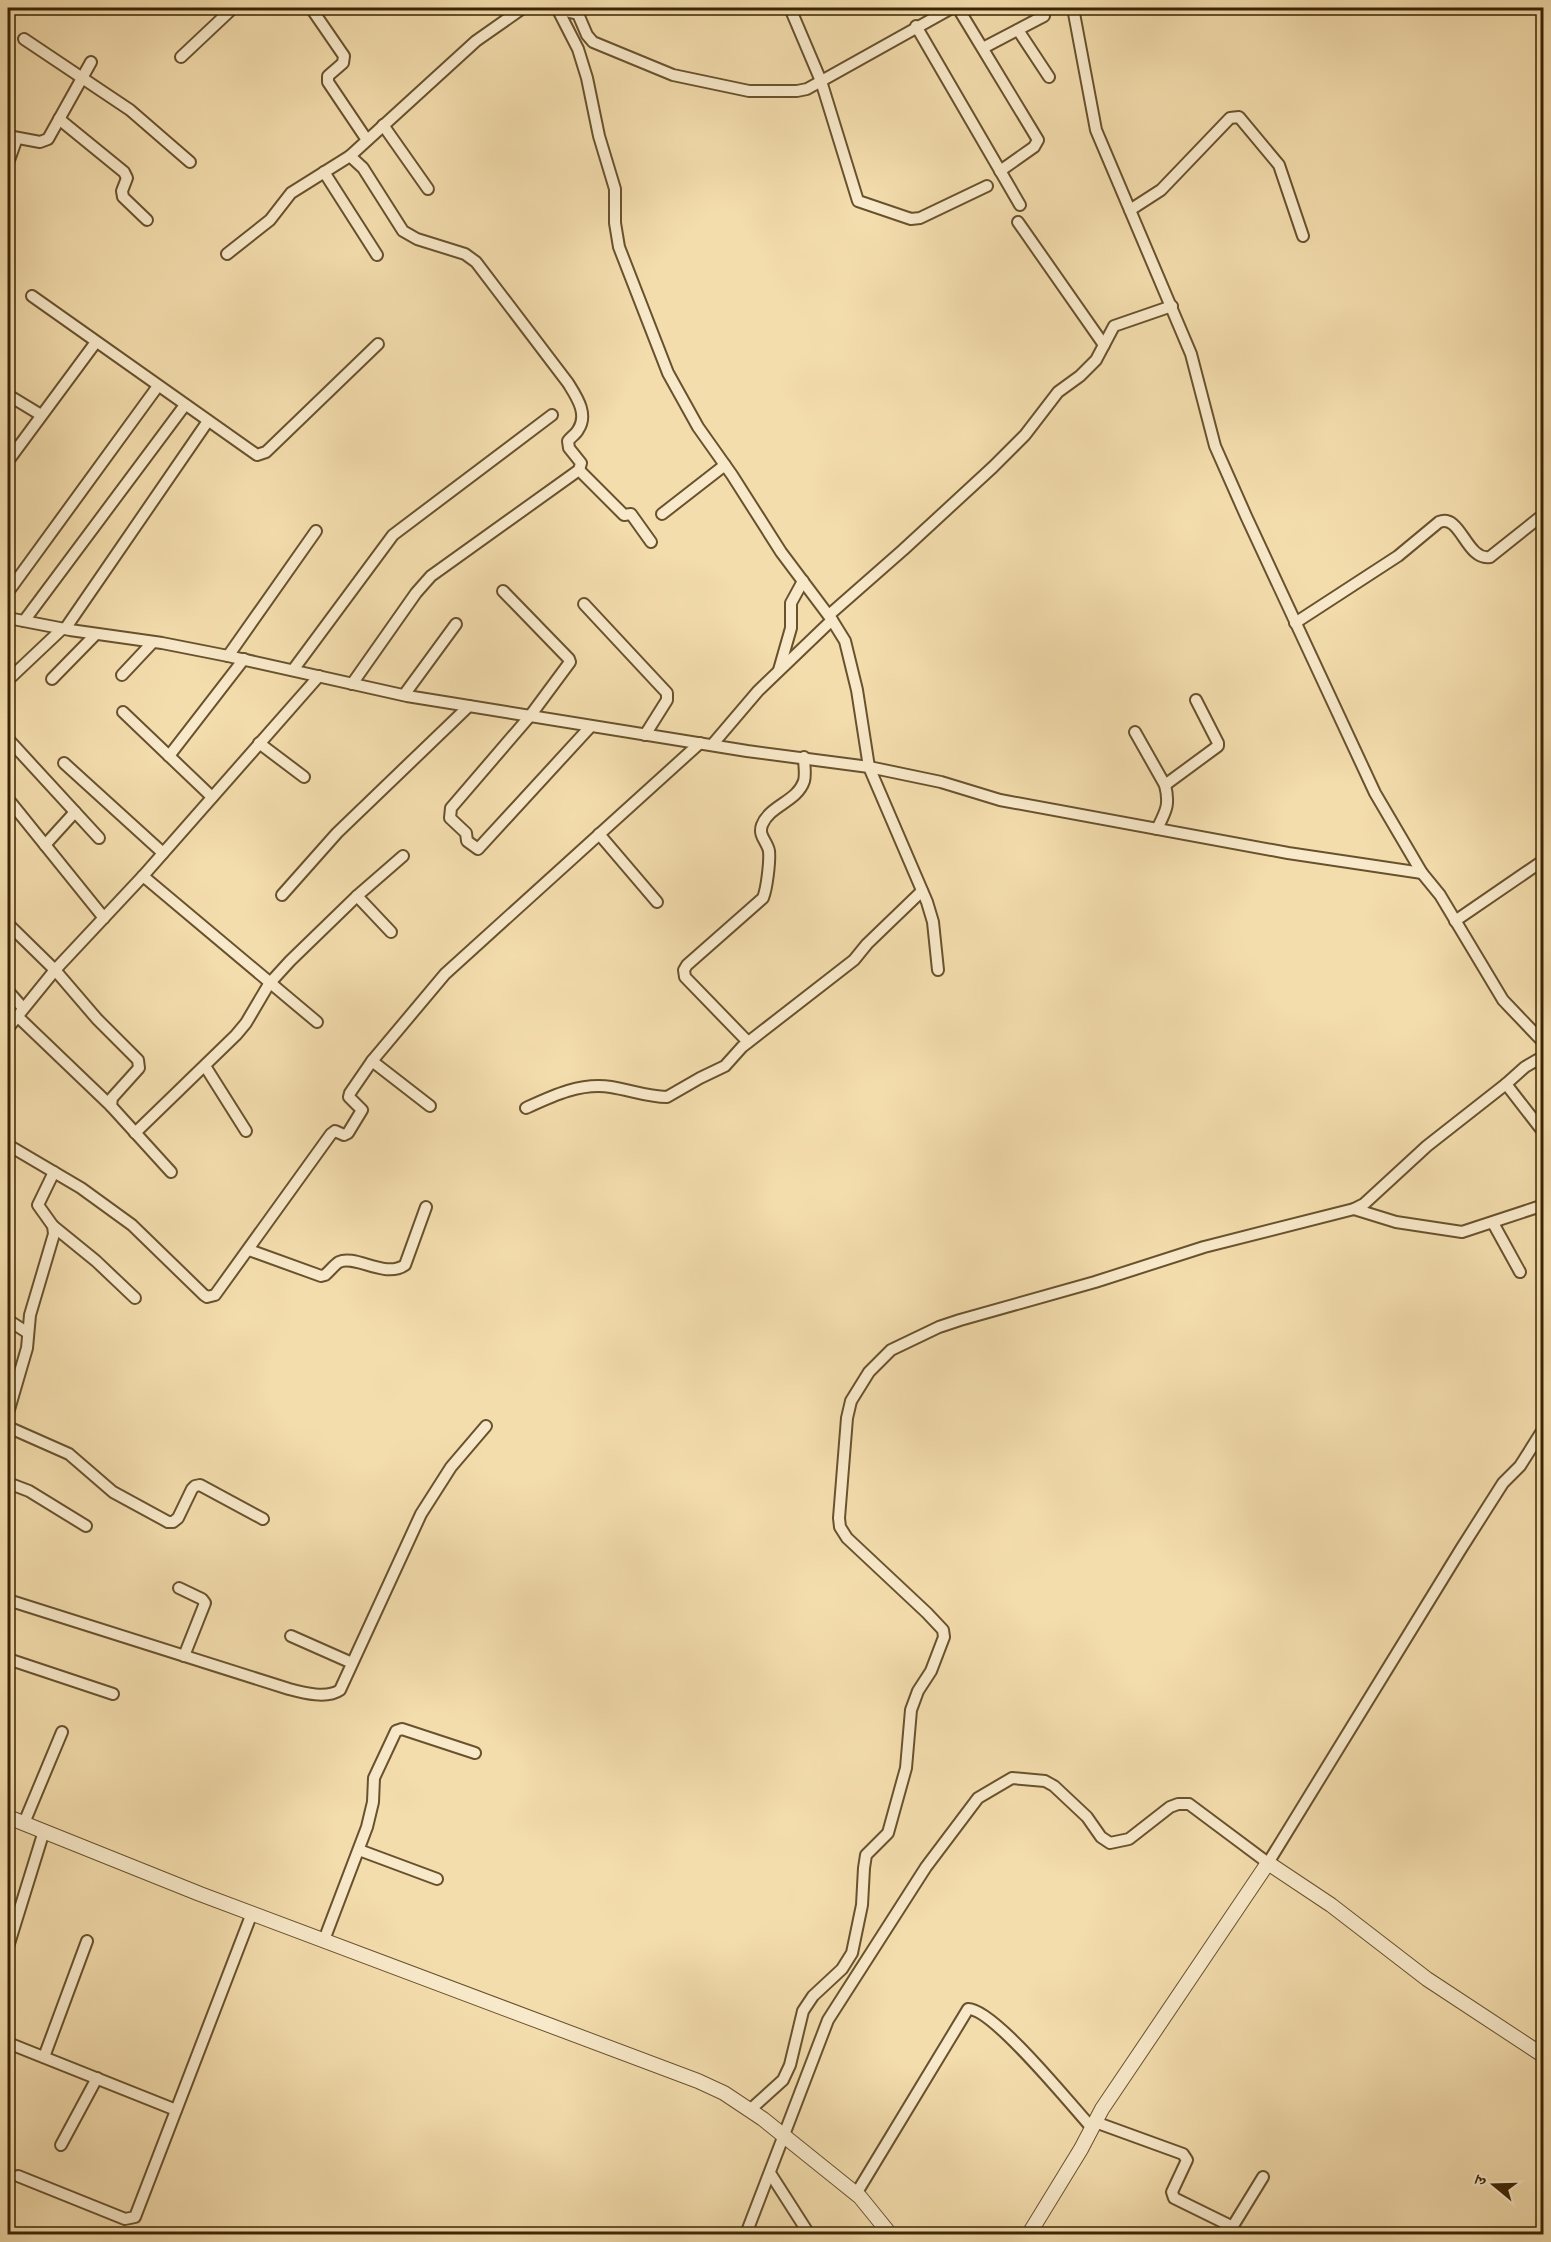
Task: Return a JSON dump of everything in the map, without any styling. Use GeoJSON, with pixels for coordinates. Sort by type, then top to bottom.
{"type":"FeatureCollection","features":[{"type":"Feature","properties":{"kind":"street"},"geometry":{"type":"LineString","coordinates":[[181,57],[233,8]]}},
{"type":"Feature","properties":{"kind":"street"},"geometry":{"type":"LineString","coordinates":[[311,8],[344,56],[343,63],[328,76],[328,82],[367,140]]}},
{"type":"Feature","properties":{"kind":"street"},"geometry":{"type":"LineString","coordinates":[[227,254],[270,220],[291,193],[350,156],[476,41],[523,8]]}},
{"type":"Feature","properties":{"kind":"street"},"geometry":{"type":"LineString","coordinates":[[557,8],[578,14],[587,35],[593,42],[673,75],[755,92],[803,91],[952,8]]}},
{"type":"Feature","properties":{"kind":"street"},"geometry":{"type":"LineString","coordinates":[[557,8],[578,49],[587,78],[599,136],[615,189],[615,223],[619,247],[668,373],[698,427],[781,552],[830,617],[845,641],[869,767],[933,922],[939,970]]}},
{"type":"Feature","properties":{"kind":"street"},"geometry":{"type":"LineString","coordinates":[[790,8],[821,81],[858,201],[911,219],[920,218],[987,186]]}},
{"type":"Feature","properties":{"kind":"street"},"geometry":{"type":"LineString","coordinates":[[958,8],[1038,140],[1034,147],[1000,171]]}},
{"type":"Feature","properties":{"kind":"street"},"geometry":{"type":"LineString","coordinates":[[1072,8],[1096,130],[1191,354],[1215,446],[1295,623],[1375,793],[1422,873],[1440,896],[1503,1000],[1544,1043]]}},
{"type":"Feature","properties":{"kind":"street"},"geometry":{"type":"LineString","coordinates":[[983,48],[1044,16]]}},
{"type":"Feature","properties":{"kind":"street"},"geometry":{"type":"LineString","coordinates":[[916,26],[1020,205]]}},
{"type":"Feature","properties":{"kind":"street"},"geometry":{"type":"LineString","coordinates":[[1018,30],[1049,77]]}},
{"type":"Feature","properties":{"kind":"street"},"geometry":{"type":"LineString","coordinates":[[24,39],[135,114],[190,162]]}},
{"type":"Feature","properties":{"kind":"street"},"geometry":{"type":"LineString","coordinates":[[8,163],[12,137],[44,142],[91,62]]}},
{"type":"Feature","properties":{"kind":"street"},"geometry":{"type":"LineString","coordinates":[[1130,210],[1161,189],[1230,118],[1239,117],[1279,165],[1303,236]]}},
{"type":"Feature","properties":{"kind":"street"},"geometry":{"type":"LineString","coordinates":[[59,119],[126,175],[122,191],[123,197],[147,220]]}},
{"type":"Feature","properties":{"kind":"street"},"geometry":{"type":"LineString","coordinates":[[383,125],[428,189]]}},
{"type":"Feature","properties":{"kind":"street"},"geometry":{"type":"LineString","coordinates":[[350,156],[363,168],[403,231],[465,254],[476,262],[568,383],[582,411],[579,428],[568,441],[569,448],[581,463],[579,470],[431,576],[416,593],[352,684]]}},
{"type":"Feature","properties":{"kind":"street"},"geometry":{"type":"LineString","coordinates":[[324,172],[378,255]]}},
{"type":"Feature","properties":{"kind":"street"},"geometry":{"type":"LineString","coordinates":[[1018,222],[1104,345]]}},
{"type":"Feature","properties":{"kind":"street"},"geometry":{"type":"LineString","coordinates":[[32,296],[255,454],[262,455],[378,344]]}},
{"type":"Feature","properties":{"kind":"street"},"geometry":{"type":"LineString","coordinates":[[712,745],[742,709],[830,617],[973,488],[1025,435],[1058,392],[1096,360],[1114,326],[1172,306]]}},
{"type":"Feature","properties":{"kind":"street"},"geometry":{"type":"LineString","coordinates":[[8,461],[96,342]]}},
{"type":"Feature","properties":{"kind":"street"},"geometry":{"type":"LineString","coordinates":[[8,592],[158,386]]}},
{"type":"Feature","properties":{"kind":"street"},"geometry":{"type":"LineString","coordinates":[[8,394],[41,416]]}},
{"type":"Feature","properties":{"kind":"street"},"geometry":{"type":"LineString","coordinates":[[24,621],[185,405]]}},
{"type":"Feature","properties":{"kind":"street"},"geometry":{"type":"LineString","coordinates":[[293,670],[393,535],[552,415]]}},
{"type":"Feature","properties":{"kind":"street"},"geometry":{"type":"LineString","coordinates":[[8,680],[63,629],[208,421]]}},
{"type":"Feature","properties":{"kind":"street"},"geometry":{"type":"LineString","coordinates":[[662,514],[725,465]]}},
{"type":"Feature","properties":{"kind":"street"},"geometry":{"type":"LineString","coordinates":[[579,470],[624,515],[631,514],[651,542]]}},
{"type":"Feature","properties":{"kind":"street"},"geometry":{"type":"LineString","coordinates":[[1295,623],[1398,556],[1439,522],[1444,520],[1451,522],[1478,555],[1486,558],[1544,514]]}},
{"type":"Feature","properties":{"kind":"street"},"geometry":{"type":"LineString","coordinates":[[228,656],[316,531]]}},
{"type":"Feature","properties":{"kind":"street"},"geometry":{"type":"LineString","coordinates":[[779,670],[791,628],[791,603],[803,581]]}},
{"type":"Feature","properties":{"kind":"street"},"geometry":{"type":"LineString","coordinates":[[503,591],[570,662],[530,716],[451,808],[450,818],[466,833],[466,840],[478,849],[591,726]]}},
{"type":"Feature","properties":{"kind":"street"},"geometry":{"type":"LineString","coordinates":[[584,604],[666,693],[667,700],[645,735]]}},
{"type":"Feature","properties":{"kind":"street"},"geometry":{"type":"LineString","coordinates":[[8,618],[244,659],[404,695],[645,735],[869,767],[941,782],[1000,800],[1288,853],[1422,873]]}},
{"type":"Feature","properties":{"kind":"street"},"geometry":{"type":"LineString","coordinates":[[404,695],[456,624]]}},
{"type":"Feature","properties":{"kind":"street"},"geometry":{"type":"LineString","coordinates":[[52,679],[96,634]]}},
{"type":"Feature","properties":{"kind":"street"},"geometry":{"type":"LineString","coordinates":[[122,675],[153,642]]}},
{"type":"Feature","properties":{"kind":"street"},"geometry":{"type":"LineString","coordinates":[[169,756],[244,659]]}},
{"type":"Feature","properties":{"kind":"street"},"geometry":{"type":"LineString","coordinates":[[8,1028],[55,970],[143,876],[319,676]]}},
{"type":"Feature","properties":{"kind":"street"},"geometry":{"type":"LineString","coordinates":[[8,686],[8,695]]}},
{"type":"Feature","properties":{"kind":"street"},"geometry":{"type":"LineString","coordinates":[[1165,785],[1218,746],[1196,700]]}},
{"type":"Feature","properties":{"kind":"street"},"geometry":{"type":"LineString","coordinates":[[282,896],[336,833],[469,706]]}},
{"type":"Feature","properties":{"kind":"street"},"geometry":{"type":"LineString","coordinates":[[123,712],[212,797]]}},
{"type":"Feature","properties":{"kind":"street"},"geometry":{"type":"LineString","coordinates":[[1135,732],[1165,785],[1168,807],[1157,829]]}},
{"type":"Feature","properties":{"kind":"street"},"geometry":{"type":"LineString","coordinates":[[8,739],[99,838]]}},
{"type":"Feature","properties":{"kind":"street"},"geometry":{"type":"LineString","coordinates":[[259,743],[304,777]]}},
{"type":"Feature","properties":{"kind":"street"},"geometry":{"type":"LineString","coordinates":[[8,1146],[54,1172],[132,1225],[207,1297],[215,1295],[331,1134],[335,1131],[344,1136],[361,1114],[360,1107],[349,1097],[372,1061],[445,974],[700,743]]}},
{"type":"Feature","properties":{"kind":"street"},"geometry":{"type":"LineString","coordinates":[[748,1042],[685,977],[684,970],[763,898],[769,850],[762,836],[761,827],[767,816],[795,796],[799,790],[804,779],[804,758]]}},
{"type":"Feature","properties":{"kind":"street"},"geometry":{"type":"LineString","coordinates":[[64,763],[163,853]]}},
{"type":"Feature","properties":{"kind":"street"},"geometry":{"type":"LineString","coordinates":[[8,799],[104,918]]}},
{"type":"Feature","properties":{"kind":"street"},"geometry":{"type":"LineString","coordinates":[[45,844],[75,812]]}},
{"type":"Feature","properties":{"kind":"street"},"geometry":{"type":"LineString","coordinates":[[599,834],[657,902]]}},
{"type":"Feature","properties":{"kind":"street"},"geometry":{"type":"LineString","coordinates":[[135,1133],[246,1023],[269,984],[357,896],[403,856]]}},
{"type":"Feature","properties":{"kind":"street"},"geometry":{"type":"LineString","coordinates":[[1455,921],[1544,860]]}},
{"type":"Feature","properties":{"kind":"street"},"geometry":{"type":"LineString","coordinates":[[143,876],[317,1022]]}},
{"type":"Feature","properties":{"kind":"street"},"geometry":{"type":"LineString","coordinates":[[526,1108],[559,1093],[594,1086],[667,1097],[725,1066],[748,1042],[854,960],[867,944],[922,891]]}},
{"type":"Feature","properties":{"kind":"street"},"geometry":{"type":"LineString","coordinates":[[357,896],[391,932]]}},
{"type":"Feature","properties":{"kind":"street"},"geometry":{"type":"LineString","coordinates":[[8,924],[55,970],[97,1019],[138,1060],[140,1068],[112,1098],[111,1106]]}},
{"type":"Feature","properties":{"kind":"street"},"geometry":{"type":"LineString","coordinates":[[8,992],[20,1012],[171,1172]]}},
{"type":"Feature","properties":{"kind":"street"},"geometry":{"type":"LineString","coordinates":[[751,2109],[783,2080],[790,2065],[803,2010],[813,1996],[842,1969],[852,1953],[862,1905],[866,1855],[888,1833],[906,1768],[911,1710],[918,1691],[931,1671],[944,1637],[943,1630],[927,1613],[847,1538],[840,1527],[850,1401],[868,1372],[891,1350],[939,1327],[1095,1282],[1204,1247],[1354,1209],[1364,1204],[1427,1146],[1525,1067],[1544,1056]]}},
{"type":"Feature","properties":{"kind":"street"},"geometry":{"type":"LineString","coordinates":[[372,1061],[430,1106]]}},
{"type":"Feature","properties":{"kind":"street"},"geometry":{"type":"LineString","coordinates":[[205,1066],[246,1131]]}},
{"type":"Feature","properties":{"kind":"street"},"geometry":{"type":"LineString","coordinates":[[1506,1084],[1544,1134]]}},
{"type":"Feature","properties":{"kind":"street"},"geometry":{"type":"LineString","coordinates":[[54,1172],[38,1205],[53,1226],[96,1261],[135,1298]]}},
{"type":"Feature","properties":{"kind":"street"},"geometry":{"type":"LineString","coordinates":[[1354,1209],[1396,1222],[1454,1232],[1470,1231],[1544,1205]]}},
{"type":"Feature","properties":{"kind":"street"},"geometry":{"type":"LineString","coordinates":[[249,1250],[321,1276],[326,1275],[336,1264],[344,1260],[390,1270],[400,1269],[405,1265],[426,1207]]}},
{"type":"Feature","properties":{"kind":"street"},"geometry":{"type":"LineString","coordinates":[[1493,1223],[1520,1272]]}},
{"type":"Feature","properties":{"kind":"street"},"geometry":{"type":"LineString","coordinates":[[8,1413],[27,1348],[30,1315],[54,1234],[53,1226]]}},
{"type":"Feature","properties":{"kind":"street"},"geometry":{"type":"LineString","coordinates":[[8,1320],[28,1333]]}},
{"type":"Feature","properties":{"kind":"street"},"geometry":{"type":"LineString","coordinates":[[8,1426],[69,1454],[104,1486],[168,1522],[173,1522],[178,1518],[192,1489],[200,1485],[263,1520]]}},
{"type":"Feature","properties":{"kind":"street"},"geometry":{"type":"LineString","coordinates":[[8,1600],[289,1689],[332,1694],[340,1690],[421,1514],[435,1489],[450,1467],[486,1426]]}},
{"type":"Feature","properties":{"kind":"street"},"geometry":{"type":"LineString","coordinates":[[1029,2235],[1058,2189],[1093,2125],[1268,1863],[1497,1493],[1507,1478],[1520,1466],[1544,1428]]}},
{"type":"Feature","properties":{"kind":"street"},"geometry":{"type":"LineString","coordinates":[[8,1483],[29,1491],[86,1526]]}},
{"type":"Feature","properties":{"kind":"street"},"geometry":{"type":"LineString","coordinates":[[179,1588],[202,1599],[205,1603],[184,1656]]}},
{"type":"Feature","properties":{"kind":"street"},"geometry":{"type":"LineString","coordinates":[[291,1636],[352,1663]]}},
{"type":"Feature","properties":{"kind":"street"},"geometry":{"type":"LineString","coordinates":[[8,1659],[113,1694]]}},
{"type":"Feature","properties":{"kind":"street"},"geometry":{"type":"LineString","coordinates":[[324,1940],[372,1810],[374,1778],[396,1731],[402,1729],[475,1753]]}},
{"type":"Feature","properties":{"kind":"street"},"geometry":{"type":"LineString","coordinates":[[24,1823],[62,1732]]}},
{"type":"Feature","properties":{"kind":"street"},"geometry":{"type":"LineString","coordinates":[[746,2235],[785,2136],[813,2054],[834,2008],[926,1867],[968,1809],[987,1791],[1006,1779],[1016,1777],[1050,1783],[1087,1817],[1105,1841],[1110,1843],[1129,1839],[1178,1804],[1189,1804],[1268,1863],[1331,1905],[1427,1979],[1544,2056]]}},
{"type":"Feature","properties":{"kind":"street"},"geometry":{"type":"LineString","coordinates":[[8,1817],[252,1913],[698,2081],[724,2093],[751,2109],[856,2194],[878,2217],[890,2235]]}},
{"type":"Feature","properties":{"kind":"street"},"geometry":{"type":"LineString","coordinates":[[8,1947],[44,1831]]}},
{"type":"Feature","properties":{"kind":"street"},"geometry":{"type":"LineString","coordinates":[[359,1850],[437,1879]]}},
{"type":"Feature","properties":{"kind":"street"},"geometry":{"type":"LineString","coordinates":[[18,2176],[125,2218],[135,2217],[252,1913]]}},
{"type":"Feature","properties":{"kind":"street"},"geometry":{"type":"LineString","coordinates":[[44,2057],[87,1941]]}},
{"type":"Feature","properties":{"kind":"street"},"geometry":{"type":"LineString","coordinates":[[856,2194],[968,2009],[978,2011],[1009,2036],[1093,2125],[1183,2154],[1187,2160],[1172,2192],[1174,2198],[1230,2231],[1263,2177]]}},
{"type":"Feature","properties":{"kind":"street"},"geometry":{"type":"LineString","coordinates":[[8,2043],[176,2110]]}},
{"type":"Feature","properties":{"kind":"street"},"geometry":{"type":"LineString","coordinates":[[61,2145],[96,2078]]}},
{"type":"Feature","properties":{"kind":"street"},"geometry":{"type":"LineString","coordinates":[[770,2173],[809,2235]]}}]}
